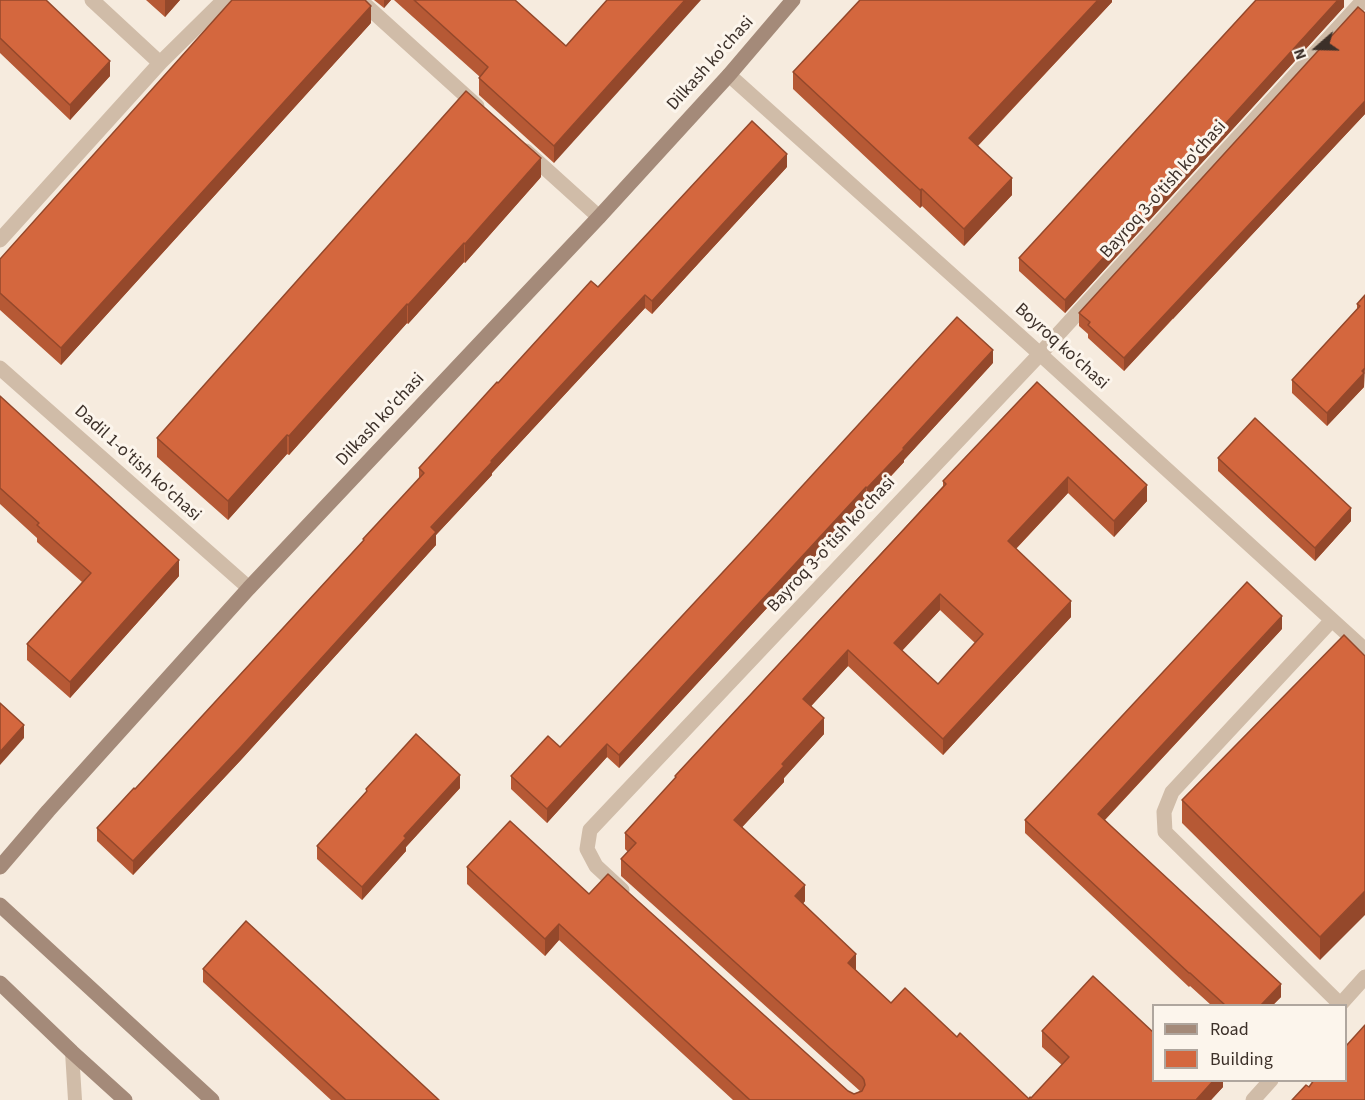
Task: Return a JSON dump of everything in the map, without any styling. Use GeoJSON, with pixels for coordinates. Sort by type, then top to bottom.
{"type":"FeatureCollection","features":[{"type":"Feature","properties":{"kind":"street"},"geometry":{"type":"LineString","coordinates":[[92,0],[160,63]]}},
{"type":"Feature","properties":{"kind":"street"},"geometry":{"type":"LineString","coordinates":[[0,240],[160,63],[224,0]]}},
{"type":"Feature","properties":{"kind":"street"},"geometry":{"type":"LineString","coordinates":[[360,0],[484,113]]}},
{"type":"Feature","properties":{"kind":"street","name":"Dilkash ko'chasi"},"geometry":{"type":"LineString","coordinates":[[0,867],[249,588],[599,217],[729,75],[793,0]]}},
{"type":"Feature","properties":{"kind":"street","name":"Bayroq 3-o'tish ko'chasi"},"geometry":{"type":"LineString","coordinates":[[630,897],[596,866],[587,849],[590,830],[1040,354],[1365,1]]}},
{"type":"Feature","properties":{"kind":"street","name":"Boyroq ko'chasi"},"geometry":{"type":"LineString","coordinates":[[729,75],[1365,650]]}},
{"type":"Feature","properties":{"kind":"street"},"geometry":{"type":"LineString","coordinates":[[519,145],[599,217]]}},
{"type":"Feature","properties":{"kind":"street","name":"Dadil 1-o'tish ko'chasi"},"geometry":{"type":"LineString","coordinates":[[0,368],[249,588]]}},
{"type":"Feature","properties":{"kind":"street"},"geometry":{"type":"LineString","coordinates":[[1332,620],[1172,792],[1164,812],[1165,832],[1339,1004]]}},
{"type":"Feature","properties":{"kind":"street"},"geometry":{"type":"LineString","coordinates":[[0,904],[212,1100]]}},
{"type":"Feature","properties":{"kind":"street"},"geometry":{"type":"LineString","coordinates":[[1341,1004],[1365,977]]}},
{"type":"Feature","properties":{"kind":"street"},"geometry":{"type":"LineString","coordinates":[[0,983],[125,1100]]}},
{"type":"Feature","properties":{"kind":"street"},"geometry":{"type":"LineString","coordinates":[[1253,1100],[1269,1082]]}},
{"type":"Feature","properties":{"kind":"lane"},"geometry":{"type":"LineString","coordinates":[[72,1052],[75,1100]]}},
{"type":"Feature","properties":{"kind":"building"},"geometry":{"type":"Polygon","coordinates":[[[0,0],[46,0],[110,61],[70,105],[0,38],[0,0]]]}},
{"type":"Feature","properties":{"kind":"building"},"geometry":{"type":"Polygon","coordinates":[[[232,0],[365,0],[371,6],[61,348],[0,293],[0,259],[232,0]]]}},
{"type":"Feature","properties":{"kind":"building"},"geometry":{"type":"Polygon","coordinates":[[[414,0],[515,0],[566,46],[607,0],[685,0],[554,146],[479,78],[488,67],[414,0]]]}},
{"type":"Feature","properties":{"kind":"building"},"geometry":{"type":"Polygon","coordinates":[[[860,0],[1098,0],[969,138],[1012,178],[964,229],[793,72],[860,0]]]}},
{"type":"Feature","properties":{"kind":"building"},"geometry":{"type":"Polygon","coordinates":[[[1256,0],[1338,0],[1065,300],[1019,258],[1256,0]]]}},
{"type":"Feature","properties":{"kind":"building"},"geometry":{"type":"Polygon","coordinates":[[[1358,7],[1365,13],[1365,101],[1124,358],[1088,325],[1090,322],[1079,313],[1358,7]]]}},
{"type":"Feature","properties":{"kind":"building"},"geometry":{"type":"Polygon","coordinates":[[[466,91],[541,158],[465,244],[407,304],[228,501],[157,438],[466,91]]]}},
{"type":"Feature","properties":{"kind":"building"},"geometry":{"type":"Polygon","coordinates":[[[752,121],[787,154],[652,301],[645,295],[491,461],[431,527],[436,532],[240,748],[133,861],[97,828],[364,540],[424,473],[419,468],[497,382],[591,281],[598,287],[752,121]]]}},
{"type":"Feature","properties":{"kind":"building"},"geometry":{"type":"Polygon","coordinates":[[[1365,295],[1365,368],[1362,371],[1364,373],[1327,413],[1292,380],[1360,306],[1357,304],[1365,295]]]}},
{"type":"Feature","properties":{"kind":"building"},"geometry":{"type":"Polygon","coordinates":[[[957,317],[993,350],[619,755],[607,744],[547,809],[511,776],[548,736],[560,747],[957,317]]]}},
{"type":"Feature","properties":{"kind":"building"},"geometry":{"type":"Polygon","coordinates":[[[1037,382],[1147,485],[1114,521],[1068,477],[1008,541],[1071,601],[943,739],[848,650],[803,699],[824,718],[734,820],[805,885],[795,896],[856,954],[848,963],[891,1003],[905,988],[957,1037],[960,1033],[1029,1099],[1069,1057],[1042,1031],[1093,976],[1152,1031],[1152,1082],[1212,1082],[1196,1100],[750,1100],[559,924],[545,939],[467,867],[510,821],[589,894],[608,874],[848,1091],[854,1094],[862,1091],[865,1085],[862,1077],[621,859],[636,843],[625,833],[946,484],[943,481],[1037,382]],[[940,594],[894,643],[938,684],[983,634],[940,594]]]}},
{"type":"Feature","properties":{"kind":"building"},"geometry":{"type":"Polygon","coordinates":[[[0,396],[179,560],[70,682],[27,644],[91,573],[0,488],[0,396]]]}},
{"type":"Feature","properties":{"kind":"building"},"geometry":{"type":"Polygon","coordinates":[[[1255,418],[1351,508],[1315,548],[1218,458],[1255,418]]]}},
{"type":"Feature","properties":{"kind":"building"},"geometry":{"type":"Polygon","coordinates":[[[1247,582],[1282,616],[1098,814],[1281,984],[1262,1004],[1224,1004],[1025,820],[1247,582]]]}},
{"type":"Feature","properties":{"kind":"building"},"geometry":{"type":"Polygon","coordinates":[[[1344,635],[1365,656],[1365,891],[1320,937],[1182,800],[1344,635]]]}},
{"type":"Feature","properties":{"kind":"building"},"geometry":{"type":"Polygon","coordinates":[[[0,703],[24,725],[0,752],[0,703]]]}},
{"type":"Feature","properties":{"kind":"building"},"geometry":{"type":"Polygon","coordinates":[[[416,734],[460,775],[404,836],[406,838],[362,887],[317,846],[416,734]]]}},
{"type":"Feature","properties":{"kind":"building"},"geometry":{"type":"Polygon","coordinates":[[[246,921],[439,1100],[346,1100],[203,969],[246,921]]]}},
{"type":"Feature","properties":{"kind":"building"},"geometry":{"type":"Polygon","coordinates":[[[1365,1025],[1365,1100],[1292,1100],[1306,1085],[1309,1087],[1313,1082],[1347,1082],[1347,1045],[1365,1025]]]}}]}
